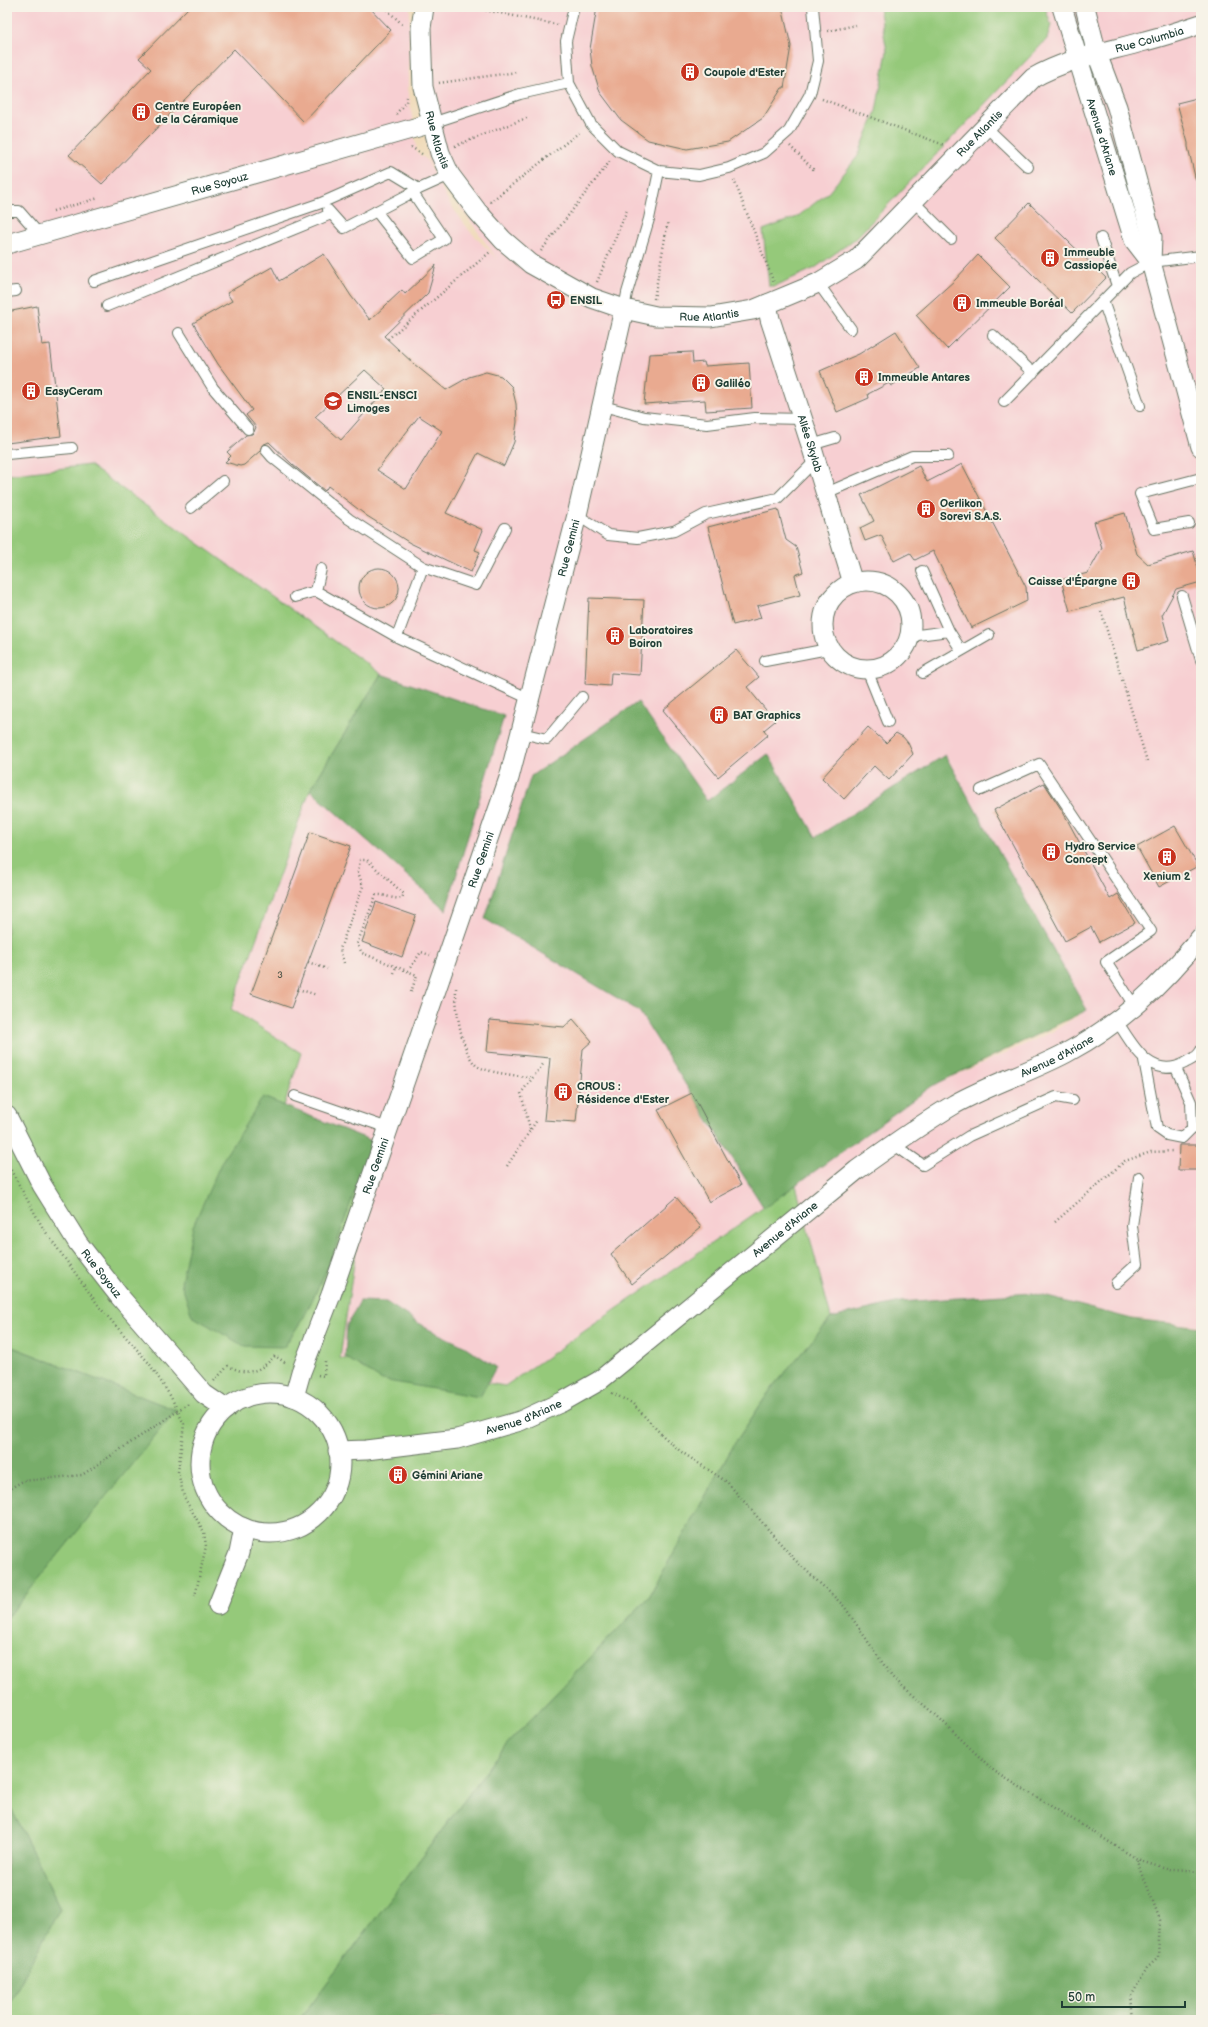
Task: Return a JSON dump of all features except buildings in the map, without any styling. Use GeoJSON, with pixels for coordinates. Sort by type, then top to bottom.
{"type":"FeatureCollection","features":[{"type":"Feature","properties":{"kind":"street","name":"Rue Atlantis"},"geometry":{"type":"LineString","coordinates":[[424,7],[415,91],[432,124],[440,153],[450,175],[477,212],[503,240],[531,264],[592,298],[624,310],[656,316],[711,317],[753,310],[818,283],[856,260],[1033,78],[1052,67],[1077,58],[1098,54]]}},
{"type":"Feature","properties":{"kind":"street","name":"Avenue d'Ariane"},"geometry":{"type":"LineString","coordinates":[[1062,7],[1134,240],[1151,262]]}},
{"type":"Feature","properties":{"kind":"street","name":"Avenue d'Ariane"},"geometry":{"type":"LineString","coordinates":[[1084,7],[1098,54],[1117,107],[1152,237],[1151,262],[1201,447]]}},
{"type":"Feature","properties":{"kind":"street","name":"Rue Columbia"},"geometry":{"type":"LineString","coordinates":[[1098,54],[1201,24]]}},
{"type":"Feature","properties":{"kind":"street","name":"Rue Soyouz"},"geometry":{"type":"LineString","coordinates":[[7,244],[432,124]]}},
{"type":"Feature","properties":{"kind":"street","name":"Allée Skylab"},"geometry":{"type":"LineString","coordinates":[[767,304],[770,319],[814,452],[853,583]]}},
{"type":"Feature","properties":{"kind":"street","name":"Rue Gemini"},"geometry":{"type":"LineString","coordinates":[[294,1397],[301,1372],[331,1295],[509,778],[577,515],[624,310]]}},
{"type":"Feature","properties":{"kind":"street"},"geometry":{"type":"LineString","coordinates":[[873,581],[892,588],[902,598],[909,609],[912,623],[910,636],[904,650],[894,660],[882,667],[867,670],[852,668],[839,660],[828,648],[823,636],[822,623],[825,610],[831,598],[841,589],[853,583],[873,581]]}},
{"type":"Feature","properties":{"kind":"street","name":"Avenue d'Ariane"},"geometry":{"type":"LineString","coordinates":[[338,1451],[366,1450],[457,1438],[520,1422],[562,1402],[599,1381],[857,1170],[893,1144],[956,1104],[1066,1053],[1117,1021],[1135,1007],[1172,972],[1201,937]]}},
{"type":"Feature","properties":{"kind":"street","name":"Rue Soyouz"},"geometry":{"type":"LineString","coordinates":[[7,1116],[42,1185],[78,1243],[120,1297],[204,1394],[226,1409]]}},
{"type":"Feature","properties":{"kind":"street"},"geometry":{"type":"LineString","coordinates":[[270,1393],[294,1397],[315,1409],[330,1428],[338,1451],[338,1475],[335,1487],[323,1508],[304,1524],[281,1532],[268,1533],[244,1528],[228,1519],[215,1506],[208,1496],[201,1474],[201,1450],[204,1438],[217,1417],[236,1402],[258,1394],[270,1393]]}},
{"type":"Feature","properties":{"kind":"street"},"geometry":{"type":"LineString","coordinates":[[218,1605],[239,1553],[244,1528]]}},
{"type":"Feature","properties":{"kind":"lane"},"geometry":{"type":"LineString","coordinates":[[574,7],[566,41],[568,83],[591,124],[618,150],[659,171],[699,175],[729,168],[764,153],[789,131],[810,94],[818,61],[813,7]]}},
{"type":"Feature","properties":{"kind":"lane"},"geometry":{"type":"LineString","coordinates":[[432,124],[520,94],[568,83]]}},
{"type":"Feature","properties":{"kind":"lane"},"geometry":{"type":"LineString","coordinates":[[985,126],[1028,167]]}},
{"type":"Feature","properties":{"kind":"lane"},"geometry":{"type":"LineString","coordinates":[[624,310],[627,293],[649,219],[659,171]]}},
{"type":"Feature","properties":{"kind":"lane"},"geometry":{"type":"LineString","coordinates":[[94,281],[321,203],[391,172],[416,191],[444,239],[413,258],[376,211]]}},
{"type":"Feature","properties":{"kind":"lane"},"geometry":{"type":"LineString","coordinates":[[321,203],[344,228],[450,175]]}},
{"type":"Feature","properties":{"kind":"lane"},"geometry":{"type":"LineString","coordinates":[[912,202],[951,239]]}},
{"type":"Feature","properties":{"kind":"lane"},"geometry":{"type":"LineString","coordinates":[[7,211],[19,211],[40,235]]}},
{"type":"Feature","properties":{"kind":"lane"},"geometry":{"type":"LineString","coordinates":[[107,306],[331,214]]}},
{"type":"Feature","properties":{"kind":"lane"},"geometry":{"type":"LineString","coordinates":[[1100,238],[1117,286]]}},
{"type":"Feature","properties":{"kind":"lane"},"geometry":{"type":"LineString","coordinates":[[1004,402],[1130,273],[1151,262],[1201,256]]}},
{"type":"Feature","properties":{"kind":"lane"},"geometry":{"type":"LineString","coordinates":[[818,283],[851,329]]}},
{"type":"Feature","properties":{"kind":"lane"},"geometry":{"type":"LineString","coordinates":[[1103,301],[1140,406]]}},
{"type":"Feature","properties":{"kind":"lane"},"geometry":{"type":"LineString","coordinates":[[179,334],[214,388],[248,429]]}},
{"type":"Feature","properties":{"kind":"lane"},"geometry":{"type":"LineString","coordinates":[[993,336],[1033,373]]}},
{"type":"Feature","properties":{"kind":"lane"},"geometry":{"type":"LineString","coordinates":[[603,406],[644,417],[707,424],[755,418],[803,419]]}},
{"type":"Feature","properties":{"kind":"lane"},"geometry":{"type":"LineString","coordinates":[[577,515],[608,535],[638,538],[674,531],[706,514],[778,498],[814,452],[835,438]]}},
{"type":"Feature","properties":{"kind":"lane"},"geometry":{"type":"LineString","coordinates":[[7,454],[72,448]]}},
{"type":"Feature","properties":{"kind":"lane"},"geometry":{"type":"LineString","coordinates":[[266,450],[272,457],[349,519],[423,567],[476,585],[505,528]]}},
{"type":"Feature","properties":{"kind":"lane"},"geometry":{"type":"LineString","coordinates":[[826,493],[912,456],[948,456]]}},
{"type":"Feature","properties":{"kind":"lane"},"geometry":{"type":"LineString","coordinates":[[1189,522],[1154,529],[1140,494],[1201,478]]}},
{"type":"Feature","properties":{"kind":"lane"},"geometry":{"type":"LineString","coordinates":[[191,508],[223,481]]}},
{"type":"Feature","properties":{"kind":"lane"},"geometry":{"type":"LineString","coordinates":[[397,638],[423,567]]}},
{"type":"Feature","properties":{"kind":"lane"},"geometry":{"type":"LineString","coordinates":[[316,591],[321,569]]}},
{"type":"Feature","properties":{"kind":"lane"},"geometry":{"type":"LineString","coordinates":[[922,571],[949,631],[962,650]]}},
{"type":"Feature","properties":{"kind":"lane"},"geometry":{"type":"LineString","coordinates":[[294,597],[316,591],[397,638],[530,699]]}},
{"type":"Feature","properties":{"kind":"lane"},"geometry":{"type":"LineString","coordinates":[[1182,596],[1201,660]]}},
{"type":"Feature","properties":{"kind":"lane"},"geometry":{"type":"LineString","coordinates":[[910,636],[949,631]]}},
{"type":"Feature","properties":{"kind":"lane"},"geometry":{"type":"LineString","coordinates":[[923,673],[989,635]]}},
{"type":"Feature","properties":{"kind":"lane"},"geometry":{"type":"LineString","coordinates":[[765,661],[828,648]]}},
{"type":"Feature","properties":{"kind":"lane"},"geometry":{"type":"LineString","coordinates":[[867,670],[888,722]]}},
{"type":"Feature","properties":{"kind":"lane"},"geometry":{"type":"LineString","coordinates":[[521,733],[547,739],[582,697]]}},
{"type":"Feature","properties":{"kind":"lane"},"geometry":{"type":"LineString","coordinates":[[981,790],[1039,764],[1151,931],[1106,962],[1135,1007]]}},
{"type":"Feature","properties":{"kind":"lane"},"geometry":{"type":"LineString","coordinates":[[1117,1021],[1144,1060],[1157,1128],[1167,1135],[1182,1138],[1192,1128],[1192,1102],[1176,1068]]}},
{"type":"Feature","properties":{"kind":"lane"},"geometry":{"type":"LineString","coordinates":[[1144,1060],[1160,1068],[1176,1068],[1198,1056],[1201,1050]]}},
{"type":"Feature","properties":{"kind":"lane"},"geometry":{"type":"LineString","coordinates":[[295,1096],[388,1128]]}},
{"type":"Feature","properties":{"kind":"lane"},"geometry":{"type":"LineString","coordinates":[[893,1144],[923,1165],[969,1136],[1056,1097],[1073,1100]]}},
{"type":"Feature","properties":{"kind":"lane"},"geometry":{"type":"LineString","coordinates":[[1116,1283],[1137,1264],[1132,1226],[1139,1176]]}},
{"type":"Feature","properties":{"kind":"path"},"geometry":{"type":"LineString","coordinates":[[384,7],[404,27]]}},
{"type":"Feature","properties":{"kind":"path"},"geometry":{"type":"LineString","coordinates":[[470,8],[569,28]]}},
{"type":"Feature","properties":{"kind":"path"},"geometry":{"type":"LineString","coordinates":[[816,34],[856,25]]}},
{"type":"Feature","properties":{"kind":"path"},"geometry":{"type":"LineString","coordinates":[[389,116],[397,114],[415,91],[437,83],[517,72]]}},
{"type":"Feature","properties":{"kind":"path"},"geometry":{"type":"LineString","coordinates":[[810,94],[962,151]]}},
{"type":"Feature","properties":{"kind":"path"},"geometry":{"type":"LineString","coordinates":[[440,153],[529,117]]}},
{"type":"Feature","properties":{"kind":"path"},"geometry":{"type":"LineString","coordinates":[[477,212],[591,124]]}},
{"type":"Feature","properties":{"kind":"path"},"geometry":{"type":"LineString","coordinates":[[781,137],[815,171]]}},
{"type":"Feature","properties":{"kind":"path"},"geometry":{"type":"LineString","coordinates":[[531,264],[555,230],[618,150]]}},
{"type":"Feature","properties":{"kind":"path"},"geometry":{"type":"LineString","coordinates":[[729,168],[774,286]]}},
{"type":"Feature","properties":{"kind":"path"},"geometry":{"type":"LineString","coordinates":[[51,211],[102,197]]}},
{"type":"Feature","properties":{"kind":"path"},"geometry":{"type":"LineString","coordinates":[[596,284],[627,210]]}},
{"type":"Feature","properties":{"kind":"path"},"geometry":{"type":"LineString","coordinates":[[654,300],[668,221]]}},
{"type":"Feature","properties":{"kind":"path"},"geometry":{"type":"LineString","coordinates":[[388,340],[490,252]]}},
{"type":"Feature","properties":{"kind":"path"},"geometry":{"type":"LineString","coordinates":[[1101,611],[1147,761]]}},
{"type":"Feature","properties":{"kind":"path"},"geometry":{"type":"LineString","coordinates":[[344,963],[340,949],[363,886],[358,872],[360,860],[366,860],[404,894],[402,898],[397,899],[376,895],[357,944],[362,953],[417,975],[410,995]]}},
{"type":"Feature","properties":{"kind":"path"},"geometry":{"type":"LineString","coordinates":[[408,971],[421,952],[430,955]]}},
{"type":"Feature","properties":{"kind":"path"},"geometry":{"type":"LineString","coordinates":[[308,962],[327,969]]}},
{"type":"Feature","properties":{"kind":"path"},"geometry":{"type":"LineString","coordinates":[[394,973],[396,967]]}},
{"type":"Feature","properties":{"kind":"path"},"geometry":{"type":"LineString","coordinates":[[457,982],[457,1015],[461,1034],[472,1063],[480,1068],[533,1078]]}},
{"type":"Feature","properties":{"kind":"path"},"geometry":{"type":"LineString","coordinates":[[298,989],[317,995]]}},
{"type":"Feature","properties":{"kind":"path"},"geometry":{"type":"LineString","coordinates":[[530,1129],[521,1093],[544,1062]]}},
{"type":"Feature","properties":{"kind":"path"},"geometry":{"type":"LineString","coordinates":[[507,1166],[537,1120]]}},
{"type":"Feature","properties":{"kind":"path"},"geometry":{"type":"LineString","coordinates":[[1055,1222],[1125,1161],[1151,1152],[1174,1151]]}},
{"type":"Feature","properties":{"kind":"path"},"geometry":{"type":"LineString","coordinates":[[7,1163],[43,1228],[102,1309],[148,1363],[179,1411],[184,1424],[178,1472],[184,1497],[204,1532],[206,1546],[195,1596]]}},
{"type":"Feature","properties":{"kind":"path"},"geometry":{"type":"LineString","coordinates":[[7,1490],[23,1481],[82,1475],[204,1394],[228,1366],[240,1372],[251,1372],[264,1367],[275,1356],[301,1372],[324,1376]]}},
{"type":"Feature","properties":{"kind":"path"},"geometry":{"type":"LineString","coordinates":[[599,1381],[610,1392],[632,1403],[662,1435],[680,1451],[727,1482],[794,1559],[844,1606],[892,1677],[934,1713],[994,1771],[1137,1858],[1174,1870],[1201,1872]]}},
{"type":"Feature","properties":{"kind":"path"},"geometry":{"type":"LineString","coordinates":[[1134,2020],[1132,1995],[1147,1967],[1158,1958],[1160,1920],[1137,1858]]}},
{"type":"Feature","properties":{"kind":"shaded area"},"geometry":{"type":"Polygon","coordinates":[[[7,7],[410,7],[408,88],[417,153],[426,159],[450,204],[468,229],[497,259],[429,162],[417,54],[418,7],[1201,7],[1201,1326],[1131,1318],[1032,1293],[900,1302],[831,1318],[796,1185],[932,1086],[1052,1032],[1087,1010],[816,837],[768,754],[707,801],[486,919],[639,1011],[764,1208],[505,1386],[340,1358],[372,1141],[284,1106],[301,1053],[231,1009],[310,790],[89,465],[7,475],[7,7]]]}},
{"type":"Feature","properties":{"kind":"green space"},"geometry":{"type":"Polygon","coordinates":[[[879,7],[1045,7],[1051,25],[1047,39],[856,238],[815,268],[775,286],[769,286],[763,230],[797,217],[829,192],[858,156],[876,111],[887,51],[879,7]]]}},
{"type":"Feature","properties":{"kind":"green space"},"geometry":{"type":"Polygon","coordinates":[[[89,465],[381,674],[310,790],[231,1009],[301,1053],[284,1106],[372,1141],[340,1358],[505,1386],[796,1185],[831,1318],[769,1392],[735,1443],[649,1597],[506,1745],[299,2020],[7,2020],[7,2008],[60,1908],[7,1800],[7,1618],[175,1410],[7,1345],[7,475],[89,465]]]}},
{"type":"Feature","properties":{"kind":"green space"},"geometry":{"type":"Polygon","coordinates":[[[381,674],[504,716],[446,910],[310,790],[381,674]]]}},
{"type":"Feature","properties":{"kind":"green space"},"geometry":{"type":"Polygon","coordinates":[[[638,702],[707,801],[768,754],[816,837],[945,755],[1087,1010],[932,1086],[764,1208],[639,1011],[485,919],[531,776],[638,702]]]}},
{"type":"Feature","properties":{"kind":"green space"},"geometry":{"type":"Polygon","coordinates":[[[263,1097],[372,1141],[330,1263],[304,1317],[284,1347],[244,1346],[192,1316],[181,1283],[193,1226],[222,1161],[263,1097]]]}},
{"type":"Feature","properties":{"kind":"green space"},"geometry":{"type":"Polygon","coordinates":[[[1032,1293],[1132,1319],[1201,1327],[1201,2020],[299,2020],[506,1745],[649,1597],[735,1443],[769,1392],[831,1318],[900,1302],[1032,1293]]]}},
{"type":"Feature","properties":{"kind":"green space"},"geometry":{"type":"Polygon","coordinates":[[[360,1301],[386,1302],[426,1328],[464,1346],[496,1367],[480,1397],[382,1380],[345,1357],[347,1325],[360,1301]]]}},
{"type":"Feature","properties":{"kind":"green space"},"geometry":{"type":"Polygon","coordinates":[[[7,1345],[176,1410],[7,1618],[7,1345]]]}},
{"type":"Feature","properties":{"kind":"green space"},"geometry":{"type":"Polygon","coordinates":[[[7,1800],[60,1908],[7,2008],[7,1800]]]}},
{"type":"Feature","properties":{"kind":"place","name":"Coupole d'Ester"},"geometry":{"type":"Point","coordinates":[690,72]}},
{"type":"Feature","properties":{"kind":"place","name":"Centre Européen de la Céramique"},"geometry":{"type":"Point","coordinates":[141,112]}},
{"type":"Feature","properties":{"kind":"place","name":"Immeuble Cassiopée"},"geometry":{"type":"Point","coordinates":[1050,258]}},
{"type":"Feature","properties":{"kind":"place","name":"ENSIL"},"geometry":{"type":"Point","coordinates":[556,300]}},
{"type":"Feature","properties":{"kind":"place","name":"Immeuble Boréal"},"geometry":{"type":"Point","coordinates":[962,303]}},
{"type":"Feature","properties":{"kind":"place","name":"Immeuble Antares"},"geometry":{"type":"Point","coordinates":[864,377]}},
{"type":"Feature","properties":{"kind":"place","name":"Galiléo"},"geometry":{"type":"Point","coordinates":[701,383]}},
{"type":"Feature","properties":{"kind":"place","name":"EasyCeram"},"geometry":{"type":"Point","coordinates":[31,391]}},
{"type":"Feature","properties":{"kind":"place","name":"ENSIL-ENSCI Limoges"},"geometry":{"type":"Point","coordinates":[333,401]}},
{"type":"Feature","properties":{"kind":"place","name":"Oerlikon Sorevi S.A.S."},"geometry":{"type":"Point","coordinates":[926,509]}},
{"type":"Feature","properties":{"kind":"place","name":"Caisse d'Épargne"},"geometry":{"type":"Point","coordinates":[1131,581]}},
{"type":"Feature","properties":{"kind":"place","name":"Laboratoires Boiron"},"geometry":{"type":"Point","coordinates":[615,636]}},
{"type":"Feature","properties":{"kind":"place","name":"BAT Graphics"},"geometry":{"type":"Point","coordinates":[719,715]}},
{"type":"Feature","properties":{"kind":"place","name":"Hydro Service Concept"},"geometry":{"type":"Point","coordinates":[1051,852]}},
{"type":"Feature","properties":{"kind":"place","name":"Xenium 2"},"geometry":{"type":"Point","coordinates":[1167,857]}},
{"type":"Feature","properties":{"kind":"place","name":"CROUS : Résidence d'Ester"},"geometry":{"type":"Point","coordinates":[563,1092]}},
{"type":"Feature","properties":{"kind":"place","name":"Gémini Ariane"},"geometry":{"type":"Point","coordinates":[398,1475]}}]}
